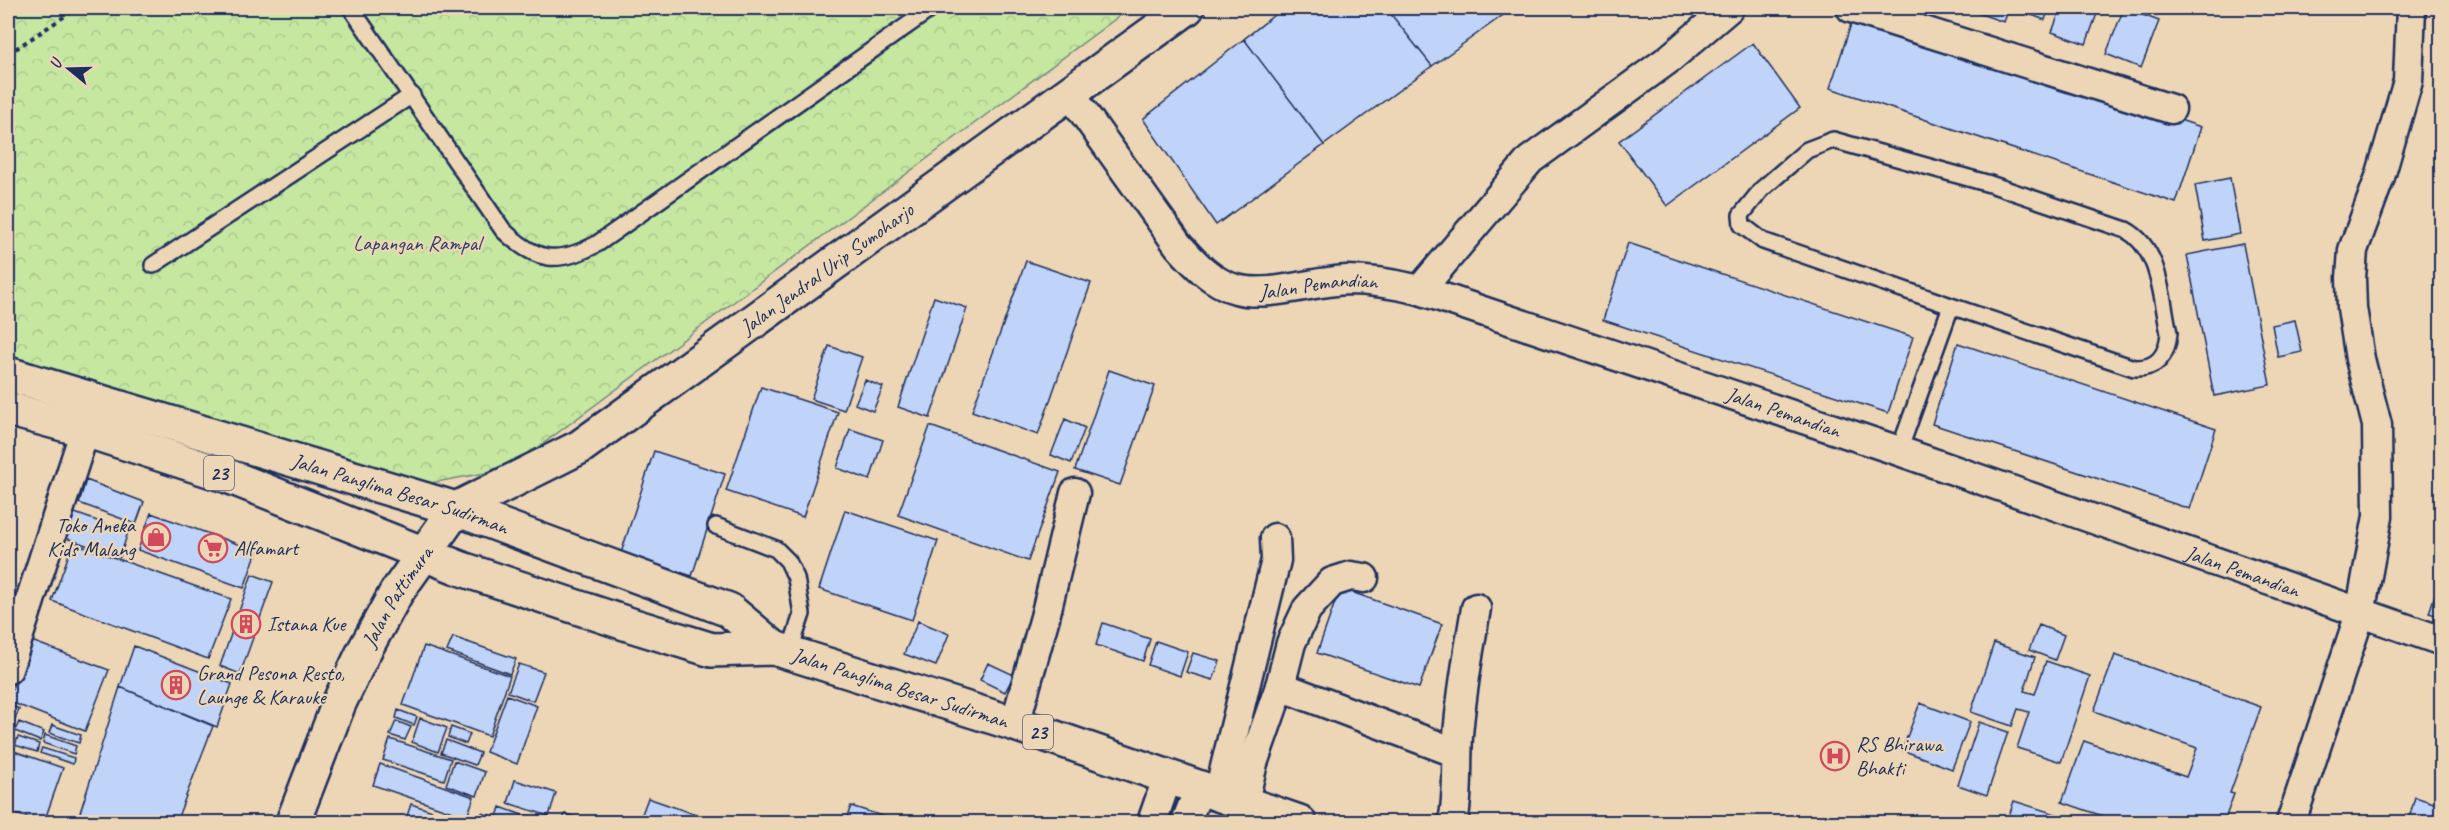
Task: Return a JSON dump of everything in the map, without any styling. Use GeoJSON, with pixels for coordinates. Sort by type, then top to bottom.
{"type":"FeatureCollection","features":[{"type":"Feature","properties":{"kind":"main road","name":"Jalan Jendral Urip Sumoharjo"},"geometry":{"type":"LineString","coordinates":[[456,509],[580,447],[1187,8]]}},
{"type":"Feature","properties":{"kind":"main road","name":"Jalan Panglima Besar Sudirman"},"geometry":{"type":"LineString","coordinates":[[8,374],[456,509],[729,610],[782,651]]}},
{"type":"Feature","properties":{"kind":"main road","name":"Jalan Panglima Besar Sudirman"},"geometry":{"type":"LineString","coordinates":[[8,409],[85,430],[228,476],[425,554],[526,591],[712,650],[782,651],[1015,724],[1220,797],[1299,822]]}},
{"type":"Feature","properties":{"kind":"main road","name":"Jalan Pattimura"},"geometry":{"type":"LineString","coordinates":[[292,822],[339,704],[363,653],[396,592],[456,509]]}},
{"type":"Feature","properties":{"kind":"street"},"geometry":{"type":"LineString","coordinates":[[1420,290],[1530,160],[1669,59],[1729,8]]}},
{"type":"Feature","properties":{"kind":"street"},"geometry":{"type":"LineString","coordinates":[[1851,8],[2171,109]]}},
{"type":"Feature","properties":{"kind":"street"},"geometry":{"type":"LineString","coordinates":[[2291,822],[2360,614],[2378,516],[2377,426],[2360,359],[2352,308],[2353,250],[2380,177],[2408,81],[2411,8]]}},
{"type":"Feature","properties":{"kind":"street","name":"Jalan Pemandian"},"geometry":{"type":"LineString","coordinates":[[1069,92],[1179,245],[1197,266],[1216,280],[1237,290],[1255,291],[1345,280],[1383,282],[1420,290],[1899,451],[2442,641]]}},
{"type":"Feature","properties":{"kind":"street"},"geometry":{"type":"LineString","coordinates":[[8,669],[85,430]]}},
{"type":"Feature","properties":{"kind":"street"},"geometry":{"type":"LineString","coordinates":[[1015,724],[1042,628],[1075,493]]}},
{"type":"Feature","properties":{"kind":"street"},"geometry":{"type":"LineString","coordinates":[[1220,797],[1276,560],[1275,538]]}},
{"type":"Feature","properties":{"kind":"street"},"geometry":{"type":"LineString","coordinates":[[1186,822],[1220,797],[1253,763],[1280,686],[1291,643],[1307,609],[1332,582],[1351,576],[1364,578]]}},
{"type":"Feature","properties":{"kind":"street"},"geometry":{"type":"LineString","coordinates":[[1453,822],[1457,803],[1457,753],[1461,698],[1476,608]]}},
{"type":"Feature","properties":{"kind":"street"},"geometry":{"type":"LineString","coordinates":[[1280,686],[1309,695],[1457,753]]}},
{"type":"Feature","properties":{"kind":"street"},"geometry":{"type":"LineString","coordinates":[[1152,822],[1168,777]]}},
{"type":"Feature","properties":{"kind":"lane"},"geometry":{"type":"LineString","coordinates":[[351,8],[503,230],[518,244],[534,254],[551,259],[573,257],[597,244],[932,8]]}},
{"type":"Feature","properties":{"kind":"lane"},"geometry":{"type":"LineString","coordinates":[[153,265],[412,95]]}},
{"type":"Feature","properties":{"kind":"lane"},"geometry":{"type":"LineString","coordinates":[[1833,140],[1990,183],[2126,230],[2142,241],[2154,263],[2169,333],[2168,342],[2159,362],[2152,367],[2134,368],[1951,306],[1763,241],[1742,225],[1741,214],[1762,189],[1807,150],[1833,140]]}},
{"type":"Feature","properties":{"kind":"lane"},"geometry":{"type":"LineString","coordinates":[[1899,451],[1951,306]]}},
{"type":"Feature","properties":{"kind":"lane"},"geometry":{"type":"LineString","coordinates":[[716,525],[776,549],[788,561],[796,578],[802,614],[782,651]]}},
{"type":"Feature","properties":{"kind":"path"},"geometry":{"type":"LineString","coordinates":[[8,54],[77,8]]}},
{"type":"Feature","properties":{"kind":"green space","name":"Lapangan Rampal"},"geometry":{"type":"Polygon","coordinates":[[[8,8],[1130,8],[529,454],[485,473],[425,484],[8,361],[8,8]]]}},
{"type":"Feature","properties":{"kind":"building"},"geometry":{"type":"Polygon","coordinates":[[[1283,8],[1386,8],[1432,66],[1324,145],[1244,39],[1283,8]]]}},
{"type":"Feature","properties":{"kind":"building"},"geometry":{"type":"Polygon","coordinates":[[[1386,8],[1513,8],[1432,66],[1386,8]]]}},
{"type":"Feature","properties":{"kind":"building"},"geometry":{"type":"Polygon","coordinates":[[[1963,8],[2009,8],[2004,22],[1963,8]]]}},
{"type":"Feature","properties":{"kind":"building"},"geometry":{"type":"Polygon","coordinates":[[[2028,8],[2049,8],[2045,20],[2026,13],[2028,8]]]}},
{"type":"Feature","properties":{"kind":"building"},"geometry":{"type":"Polygon","coordinates":[[[2061,8],[2099,8],[2086,44],[2052,32],[2061,8]]]}},
{"type":"Feature","properties":{"kind":"building"},"geometry":{"type":"Polygon","coordinates":[[[2124,8],[2159,21],[2141,68],[2106,54],[2124,8]]]}},
{"type":"Feature","properties":{"kind":"building"},"geometry":{"type":"Polygon","coordinates":[[[1855,12],[2201,127],[2176,203],[1830,88],[1855,12]]]}},
{"type":"Feature","properties":{"kind":"building"},"geometry":{"type":"Polygon","coordinates":[[[1244,39],[1324,145],[1216,225],[1143,119],[1244,39]]]}},
{"type":"Feature","properties":{"kind":"building"},"geometry":{"type":"Polygon","coordinates":[[[1753,43],[1800,108],[1667,206],[1619,141],[1753,43]]]}},
{"type":"Feature","properties":{"kind":"building"},"geometry":{"type":"Polygon","coordinates":[[[2230,178],[2240,234],[2205,241],[2195,185],[2230,178]]]}},
{"type":"Feature","properties":{"kind":"building"},"geometry":{"type":"Polygon","coordinates":[[[1628,243],[1913,337],[1888,413],[1603,320],[1628,243]]]}},
{"type":"Feature","properties":{"kind":"building"},"geometry":{"type":"Polygon","coordinates":[[[2243,244],[2270,385],[2214,396],[2187,255],[2243,244]]]}},
{"type":"Feature","properties":{"kind":"building"},"geometry":{"type":"Polygon","coordinates":[[[1026,261],[1091,283],[1038,435],[972,411],[1026,261]]]}},
{"type":"Feature","properties":{"kind":"building"},"geometry":{"type":"Polygon","coordinates":[[[934,297],[967,308],[930,418],[898,407],[934,297]]]}},
{"type":"Feature","properties":{"kind":"building"},"geometry":{"type":"Polygon","coordinates":[[[2295,320],[2302,352],[2278,357],[2272,325],[2295,320]]]}},
{"type":"Feature","properties":{"kind":"building"},"geometry":{"type":"Polygon","coordinates":[[[1958,343],[2216,429],[2190,509],[1932,424],[1958,343]]]}},
{"type":"Feature","properties":{"kind":"building"},"geometry":{"type":"Polygon","coordinates":[[[829,346],[862,357],[844,410],[811,399],[829,346]]]}},
{"type":"Feature","properties":{"kind":"building"},"geometry":{"type":"Polygon","coordinates":[[[1109,370],[1155,386],[1120,485],[1075,470],[1109,370]]]}},
{"type":"Feature","properties":{"kind":"building"},"geometry":{"type":"Polygon","coordinates":[[[865,380],[883,387],[873,411],[855,404],[865,380]]]}},
{"type":"Feature","properties":{"kind":"building"},"geometry":{"type":"Polygon","coordinates":[[[761,387],[838,412],[803,517],[726,491],[761,387]]]}},
{"type":"Feature","properties":{"kind":"building"},"geometry":{"type":"Polygon","coordinates":[[[1065,419],[1085,428],[1071,463],[1051,455],[1065,419]]]}},
{"type":"Feature","properties":{"kind":"building"},"geometry":{"type":"Polygon","coordinates":[[[930,426],[1060,472],[1028,561],[898,515],[930,426]]]}},
{"type":"Feature","properties":{"kind":"building"},"geometry":{"type":"Polygon","coordinates":[[[850,429],[883,440],[870,480],[837,468],[850,429]]]}},
{"type":"Feature","properties":{"kind":"building"},"geometry":{"type":"Polygon","coordinates":[[[654,451],[725,474],[692,576],[621,553],[654,451]]]}},
{"type":"Feature","properties":{"kind":"building"},"geometry":{"type":"Polygon","coordinates":[[[86,480],[144,502],[136,524],[79,503],[86,480]]]}},
{"type":"Feature","properties":{"kind":"building"},"geometry":{"type":"Polygon","coordinates":[[[845,510],[938,541],[912,620],[819,589],[845,510]]]}},
{"type":"Feature","properties":{"kind":"building"},"geometry":{"type":"Polygon","coordinates":[[[72,512],[128,532],[120,557],[63,537],[72,512]]]}},
{"type":"Feature","properties":{"kind":"building"},"geometry":{"type":"Polygon","coordinates":[[[151,513],[257,551],[244,588],[138,550],[151,513]]]}},
{"type":"Feature","properties":{"kind":"building"},"geometry":{"type":"Polygon","coordinates":[[[73,543],[231,599],[208,659],[52,601],[73,543]]]}},
{"type":"Feature","properties":{"kind":"building"},"geometry":{"type":"Polygon","coordinates":[[[2442,573],[2442,617],[2429,613],[2442,573]]]}},
{"type":"Feature","properties":{"kind":"building","name":"Istana Kue"},"geometry":{"type":"Polygon","coordinates":[[[252,574],[273,582],[240,674],[220,666],[252,574]]]}},
{"type":"Feature","properties":{"kind":"building"},"geometry":{"type":"Polygon","coordinates":[[[1340,588],[1442,624],[1419,688],[1317,653],[1340,588]]]}},
{"type":"Feature","properties":{"kind":"building"},"geometry":{"type":"Polygon","coordinates":[[[918,621],[949,634],[936,666],[904,654],[918,621]]]}},
{"type":"Feature","properties":{"kind":"building"},"geometry":{"type":"Polygon","coordinates":[[[1103,623],[1150,639],[1143,661],[1096,645],[1103,623]]]}},
{"type":"Feature","properties":{"kind":"building"},"geometry":{"type":"Polygon","coordinates":[[[2039,625],[2064,635],[2055,660],[2029,650],[2039,625]]]}},
{"type":"Feature","properties":{"kind":"building"},"geometry":{"type":"Polygon","coordinates":[[[453,637],[516,659],[510,674],[447,651],[453,637]]]}},
{"type":"Feature","properties":{"kind":"building"},"geometry":{"type":"Polygon","coordinates":[[[29,640],[109,670],[85,731],[8,701],[29,640]]]}},
{"type":"Feature","properties":{"kind":"building"},"geometry":{"type":"Polygon","coordinates":[[[1156,641],[1188,652],[1180,676],[1148,665],[1156,641]]]}},
{"type":"Feature","properties":{"kind":"building"},"geometry":{"type":"Polygon","coordinates":[[[1994,643],[2035,657],[2024,691],[2035,694],[2046,661],[2090,676],[2061,762],[2017,748],[2029,712],[2018,709],[2012,726],[1971,712],[1994,643]]]}},
{"type":"Feature","properties":{"kind":"building","name":"Grand Pesona Resto, Launge & Karauke"},"geometry":{"type":"Polygon","coordinates":[[[134,646],[232,684],[217,727],[120,687],[134,646]]]}},
{"type":"Feature","properties":{"kind":"building"},"geometry":{"type":"Polygon","coordinates":[[[424,646],[510,676],[489,736],[403,705],[424,646]]]}},
{"type":"Feature","properties":{"kind":"building"},"geometry":{"type":"Polygon","coordinates":[[[1193,653],[1220,661],[1213,680],[1186,672],[1193,653]]]}},
{"type":"Feature","properties":{"kind":"building"},"geometry":{"type":"Polygon","coordinates":[[[2115,655],[2261,707],[2230,793],[2234,794],[2224,822],[2120,822],[2062,802],[2084,741],[2186,777],[2197,748],[2094,711],[2115,655]]]}},
{"type":"Feature","properties":{"kind":"building"},"geometry":{"type":"Polygon","coordinates":[[[988,663],[1014,675],[1005,692],[980,680],[988,663]]]}},
{"type":"Feature","properties":{"kind":"building"},"geometry":{"type":"Polygon","coordinates":[[[519,664],[544,672],[533,701],[508,692],[519,664]]]}},
{"type":"Feature","properties":{"kind":"building"},"geometry":{"type":"Polygon","coordinates":[[[120,687],[213,726],[176,822],[77,822],[120,687]]]}},
{"type":"Feature","properties":{"kind":"building"},"geometry":{"type":"Polygon","coordinates":[[[507,695],[537,706],[517,764],[486,752],[507,695]]]}},
{"type":"Feature","properties":{"kind":"building"},"geometry":{"type":"Polygon","coordinates":[[[1920,703],[1970,722],[1952,769],[1902,750],[1920,703]]]}},
{"type":"Feature","properties":{"kind":"building"},"geometry":{"type":"Polygon","coordinates":[[[8,704],[19,709],[8,738],[8,704]]]}},
{"type":"Feature","properties":{"kind":"building"},"geometry":{"type":"Polygon","coordinates":[[[398,710],[417,717],[414,725],[396,718],[398,710]]]}},
{"type":"Feature","properties":{"kind":"building"},"geometry":{"type":"Polygon","coordinates":[[[420,718],[447,728],[438,752],[412,742],[420,718]]]}},
{"type":"Feature","properties":{"kind":"building"},"geometry":{"type":"Polygon","coordinates":[[[396,721],[411,727],[405,740],[390,735],[396,721]]]}},
{"type":"Feature","properties":{"kind":"building"},"geometry":{"type":"Polygon","coordinates":[[[19,722],[44,732],[40,741],[15,731],[19,722]]]}},
{"type":"Feature","properties":{"kind":"building"},"geometry":{"type":"Polygon","coordinates":[[[1979,722],[2008,732],[1987,795],[1958,785],[1979,722]]]}},
{"type":"Feature","properties":{"kind":"building"},"geometry":{"type":"Polygon","coordinates":[[[52,725],[81,735],[79,743],[49,733],[52,725]]]}},
{"type":"Feature","properties":{"kind":"building"},"geometry":{"type":"Polygon","coordinates":[[[451,727],[470,734],[466,744],[448,737],[451,727]]]}},
{"type":"Feature","properties":{"kind":"building"},"geometry":{"type":"Polygon","coordinates":[[[45,735],[76,746],[74,754],[43,743],[45,735]]]}},
{"type":"Feature","properties":{"kind":"building"},"geometry":{"type":"Polygon","coordinates":[[[18,737],[39,744],[37,752],[15,745],[18,737]]]}},
{"type":"Feature","properties":{"kind":"building"},"geometry":{"type":"Polygon","coordinates":[[[390,739],[451,759],[444,780],[383,760],[390,739]]]}},
{"type":"Feature","properties":{"kind":"building"},"geometry":{"type":"Polygon","coordinates":[[[446,740],[480,753],[475,765],[441,753],[446,740]]]}},
{"type":"Feature","properties":{"kind":"building"},"geometry":{"type":"Polygon","coordinates":[[[42,748],[74,758],[73,764],[40,753],[42,748]]]}},
{"type":"Feature","properties":{"kind":"building"},"geometry":{"type":"Polygon","coordinates":[[[8,749],[63,768],[44,822],[8,812],[8,749]]]}},
{"type":"Feature","properties":{"kind":"building"},"geometry":{"type":"Polygon","coordinates":[[[454,761],[485,772],[477,796],[446,785],[454,761]]]}},
{"type":"Feature","properties":{"kind":"building"},"geometry":{"type":"Polygon","coordinates":[[[380,764],[474,797],[467,817],[373,785],[380,764]]]}},
{"type":"Feature","properties":{"kind":"building"},"geometry":{"type":"Polygon","coordinates":[[[515,780],[556,793],[549,816],[508,803],[515,780]]]}},
{"type":"Feature","properties":{"kind":"building"},"geometry":{"type":"Polygon","coordinates":[[[2415,797],[2440,805],[2434,822],[2408,822],[2415,797]]]}},
{"type":"Feature","properties":{"kind":"building"},"geometry":{"type":"Polygon","coordinates":[[[648,798],[717,822],[639,822],[648,798]]]}},
{"type":"Feature","properties":{"kind":"building"},"geometry":{"type":"Polygon","coordinates":[[[2014,801],[2081,822],[2007,822],[2014,801]]]}},
{"type":"Feature","properties":{"kind":"building"},"geometry":{"type":"Polygon","coordinates":[[[411,804],[466,822],[405,822],[411,804]]]}},
{"type":"Feature","properties":{"kind":"building"},"geometry":{"type":"Polygon","coordinates":[[[851,806],[901,822],[845,822],[851,806]]]}},
{"type":"Feature","properties":{"kind":"building"},"geometry":{"type":"Polygon","coordinates":[[[500,807],[531,818],[529,822],[513,822],[497,817],[500,807]]]}},
{"type":"Feature","properties":{"kind":"building"},"geometry":{"type":"Polygon","coordinates":[[[482,813],[509,822],[478,821],[482,813]]]}},
{"type":"Feature","properties":{"kind":"building"},"geometry":{"type":"Polygon","coordinates":[[[565,814],[591,822],[562,822],[565,814]]]}},
{"type":"Feature","properties":{"kind":"place","name":"Toko Aneka Kids Malang"},"geometry":{"type":"Point","coordinates":[156,537]}},
{"type":"Feature","properties":{"kind":"place","name":"Alfamart"},"geometry":{"type":"Point","coordinates":[213,548]}},
{"type":"Feature","properties":{"kind":"place","name":"Istana Kue"},"geometry":{"type":"Point","coordinates":[246,624]}},
{"type":"Feature","properties":{"kind":"place","name":"Grand Pesona Resto, Launge & Karauke"},"geometry":{"type":"Point","coordinates":[176,685]}},
{"type":"Feature","properties":{"kind":"place","name":"RS Bhirawa Bhakti"},"geometry":{"type":"Point","coordinates":[1835,756]}}]}
